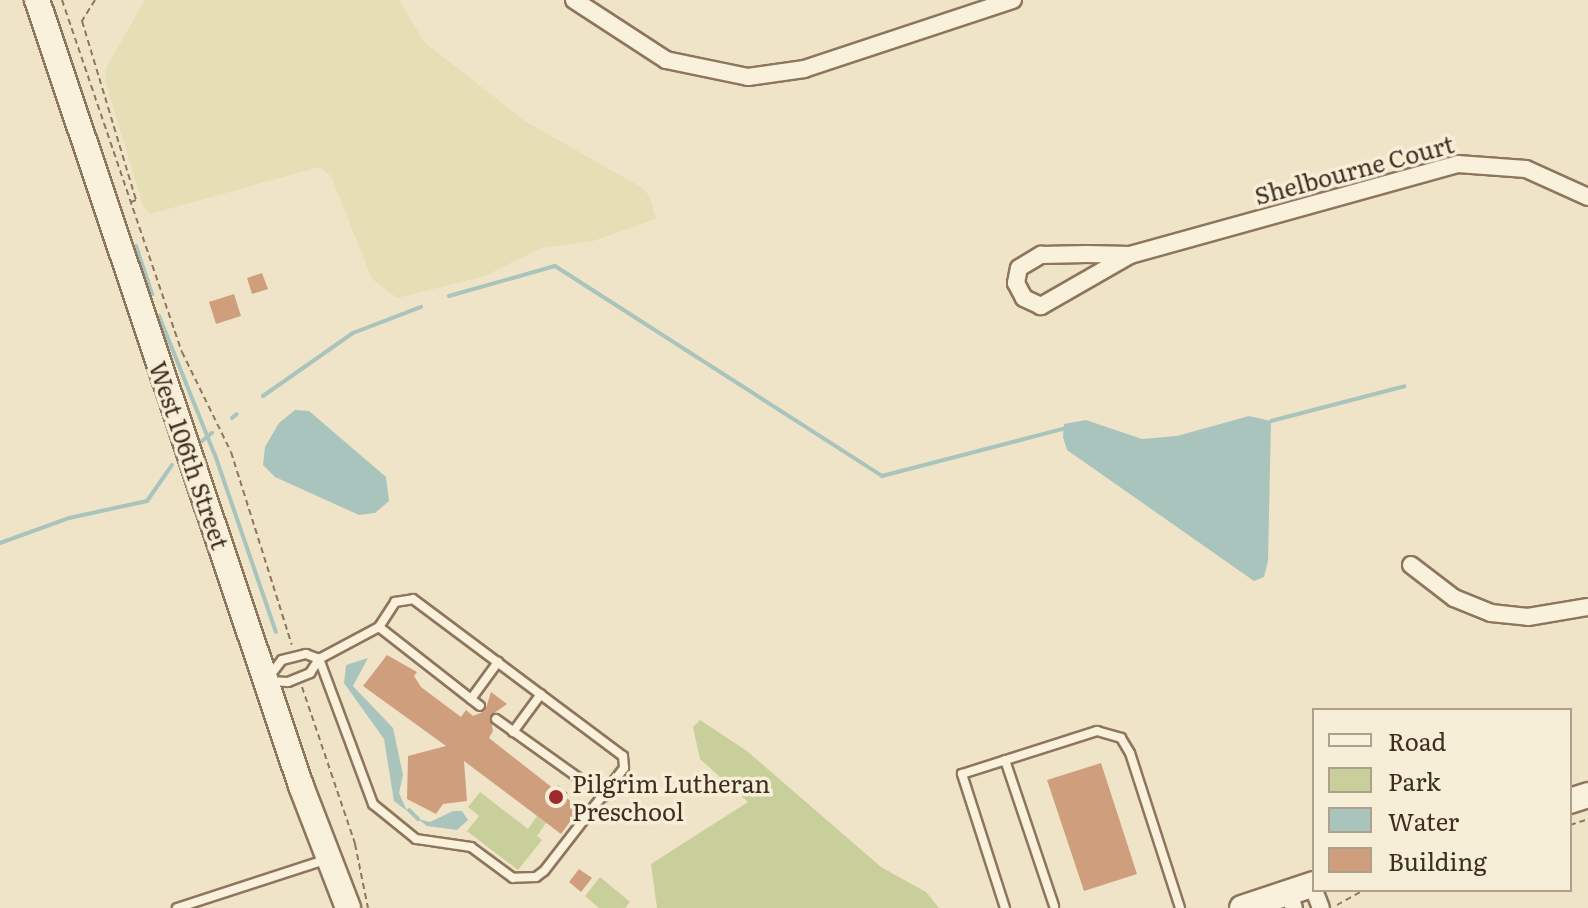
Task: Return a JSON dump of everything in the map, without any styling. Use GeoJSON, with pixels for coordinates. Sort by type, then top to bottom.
{"type":"FeatureCollection","features":[{"type":"Feature","properties":{"kind":"street","name":"West 106th Street"},"geometry":{"type":"LineString","coordinates":[[37,0],[266,680],[348,908]]}},
{"type":"Feature","properties":{"kind":"street"},"geometry":{"type":"LineString","coordinates":[[574,0],[666,60],[748,77],[804,69],[1013,0]]}},
{"type":"Feature","properties":{"kind":"street","name":"Shelbourne Court"},"geometry":{"type":"LineString","coordinates":[[1130,255],[1048,304],[1030,302],[1018,290],[1019,268],[1034,256],[1130,255],[1458,164],[1526,169],[1588,197]]}},
{"type":"Feature","properties":{"kind":"street"},"geometry":{"type":"LineString","coordinates":[[1411,565],[1454,598],[1491,613],[1528,617],[1588,607]]}},
{"type":"Feature","properties":{"kind":"street"},"geometry":{"type":"LineString","coordinates":[[1242,908],[1291,900],[1312,888]]}},
{"type":"Feature","properties":{"kind":"lane"},"geometry":{"type":"LineString","coordinates":[[266,680],[282,660],[306,654],[319,659],[367,796],[416,839],[471,847],[502,873],[536,877],[624,768],[623,756],[413,599],[395,602],[379,627],[319,659],[310,673],[288,682],[266,680]]}},
{"type":"Feature","properties":{"kind":"lane"},"geometry":{"type":"LineString","coordinates":[[379,627],[480,706]]}},
{"type":"Feature","properties":{"kind":"lane"},"geometry":{"type":"LineString","coordinates":[[471,699],[498,662]]}},
{"type":"Feature","properties":{"kind":"lane"},"geometry":{"type":"LineString","coordinates":[[513,732],[541,694]]}},
{"type":"Feature","properties":{"kind":"lane"},"geometry":{"type":"LineString","coordinates":[[496,719],[604,796]]}},
{"type":"Feature","properties":{"kind":"lane"},"geometry":{"type":"LineString","coordinates":[[1005,908],[962,774],[1097,731],[1121,738],[1180,908]]}},
{"type":"Feature","properties":{"kind":"lane"},"geometry":{"type":"LineString","coordinates":[[1005,760],[1052,907]]}},
{"type":"Feature","properties":{"kind":"lane"},"geometry":{"type":"LineString","coordinates":[[177,908],[329,859]]}},
{"type":"Feature","properties":{"kind":"path"},"geometry":{"type":"LineString","coordinates":[[62,0],[191,374],[231,452],[293,647]]}},
{"type":"Feature","properties":{"kind":"path"},"geometry":{"type":"LineString","coordinates":[[95,0],[82,21],[136,200],[130,202]]}},
{"type":"Feature","properties":{"kind":"path"},"geometry":{"type":"LineString","coordinates":[[302,685],[355,844],[368,908]]}},
{"type":"Feature","properties":{"kind":"path"},"geometry":{"type":"LineString","coordinates":[[1330,908],[1360,892]]}},
{"type":"Feature","properties":{"kind":"shaded area"},"geometry":{"type":"Polygon","coordinates":[[[145,0],[399,0],[424,42],[525,121],[639,186],[649,195],[656,219],[593,241],[541,248],[485,276],[397,298],[372,279],[331,176],[319,167],[150,214],[143,206],[105,80],[106,68],[145,0]]]}},
{"type":"Feature","properties":{"kind":"green space"},"geometry":{"type":"Polygon","coordinates":[[[700,720],[747,751],[881,867],[926,892],[939,908],[657,908],[651,864],[748,802],[700,759],[693,727],[700,720]]]}},
{"type":"Feature","properties":{"kind":"green space"},"geometry":{"type":"Polygon","coordinates":[[[480,792],[528,829],[537,816],[546,823],[537,836],[542,840],[518,870],[467,831],[479,816],[468,807],[480,792]]]}},
{"type":"Feature","properties":{"kind":"green space"},"geometry":{"type":"Polygon","coordinates":[[[600,877],[630,902],[625,908],[599,908],[585,896],[600,877]]]}},
{"type":"Feature","properties":{"kind":"water"},"geometry":{"type":"Polygon","coordinates":[[[295,410],[309,411],[386,477],[389,501],[375,513],[359,515],[275,477],[263,465],[265,447],[279,423],[295,410]]]}},
{"type":"Feature","properties":{"kind":"water"},"geometry":{"type":"Polygon","coordinates":[[[1249,416],[1271,421],[1268,561],[1264,577],[1254,581],[1067,450],[1063,437],[1064,424],[1086,420],[1142,439],[1177,436],[1249,416]]]}},
{"type":"Feature","properties":{"kind":"water"},"geometry":{"type":"Polygon","coordinates":[[[368,658],[353,686],[393,728],[403,775],[399,793],[407,811],[394,801],[384,739],[344,683],[346,665],[368,658]]]}},
{"type":"Feature","properties":{"kind":"water"},"geometry":{"type":"Polygon","coordinates":[[[453,811],[462,811],[468,820],[457,830],[427,826],[418,819],[430,822],[453,811]]]}},
{"type":"Feature","properties":{"kind":"building"},"geometry":{"type":"Polygon","coordinates":[[[262,273],[268,289],[252,294],[247,278],[262,273]]]}},
{"type":"Feature","properties":{"kind":"building"},"geometry":{"type":"Polygon","coordinates":[[[234,294],[241,316],[216,324],[209,302],[234,294]]]}},
{"type":"Feature","properties":{"kind":"building"},"geometry":{"type":"Polygon","coordinates":[[[387,655],[417,672],[414,676],[421,687],[461,717],[466,710],[473,716],[485,711],[491,692],[507,704],[490,716],[493,731],[489,738],[554,789],[558,785],[568,793],[565,797],[580,808],[561,834],[464,761],[467,801],[443,804],[436,814],[407,799],[408,756],[446,746],[363,686],[387,655]]]}},
{"type":"Feature","properties":{"kind":"building"},"geometry":{"type":"Polygon","coordinates":[[[1101,763],[1137,874],[1084,891],[1047,780],[1101,763]]]}},
{"type":"Feature","properties":{"kind":"building"},"geometry":{"type":"Polygon","coordinates":[[[579,869],[592,878],[581,892],[569,882],[579,869]]]}},
{"type":"Feature","properties":{"kind":"waterway"},"geometry":{"type":"LineString","coordinates":[[136,246],[152,294]]}},
{"type":"Feature","properties":{"kind":"waterway"},"geometry":{"type":"LineString","coordinates":[[449,296],[555,266],[882,476],[1063,429]]}},
{"type":"Feature","properties":{"kind":"waterway"},"geometry":{"type":"LineString","coordinates":[[263,396],[353,333],[421,307]]}},
{"type":"Feature","properties":{"kind":"waterway"},"geometry":{"type":"LineString","coordinates":[[159,316],[215,455],[276,632]]}},
{"type":"Feature","properties":{"kind":"waterway"},"geometry":{"type":"LineString","coordinates":[[1271,421],[1405,386]]}},
{"type":"Feature","properties":{"kind":"waterway"},"geometry":{"type":"LineString","coordinates":[[232,418],[237,414]]}},
{"type":"Feature","properties":{"kind":"waterway"},"geometry":{"type":"LineString","coordinates":[[202,441],[212,433]]}},
{"type":"Feature","properties":{"kind":"waterway"},"geometry":{"type":"LineString","coordinates":[[0,543],[69,518],[147,501],[172,465]]}},
{"type":"Feature","properties":{"kind":"waterway"},"geometry":{"type":"LineString","coordinates":[[409,810],[418,819]]}},
{"type":"Feature","properties":{"kind":"place","name":"Pilgrim Lutheran Preschool"},"geometry":{"type":"Point","coordinates":[556,797]}}]}
